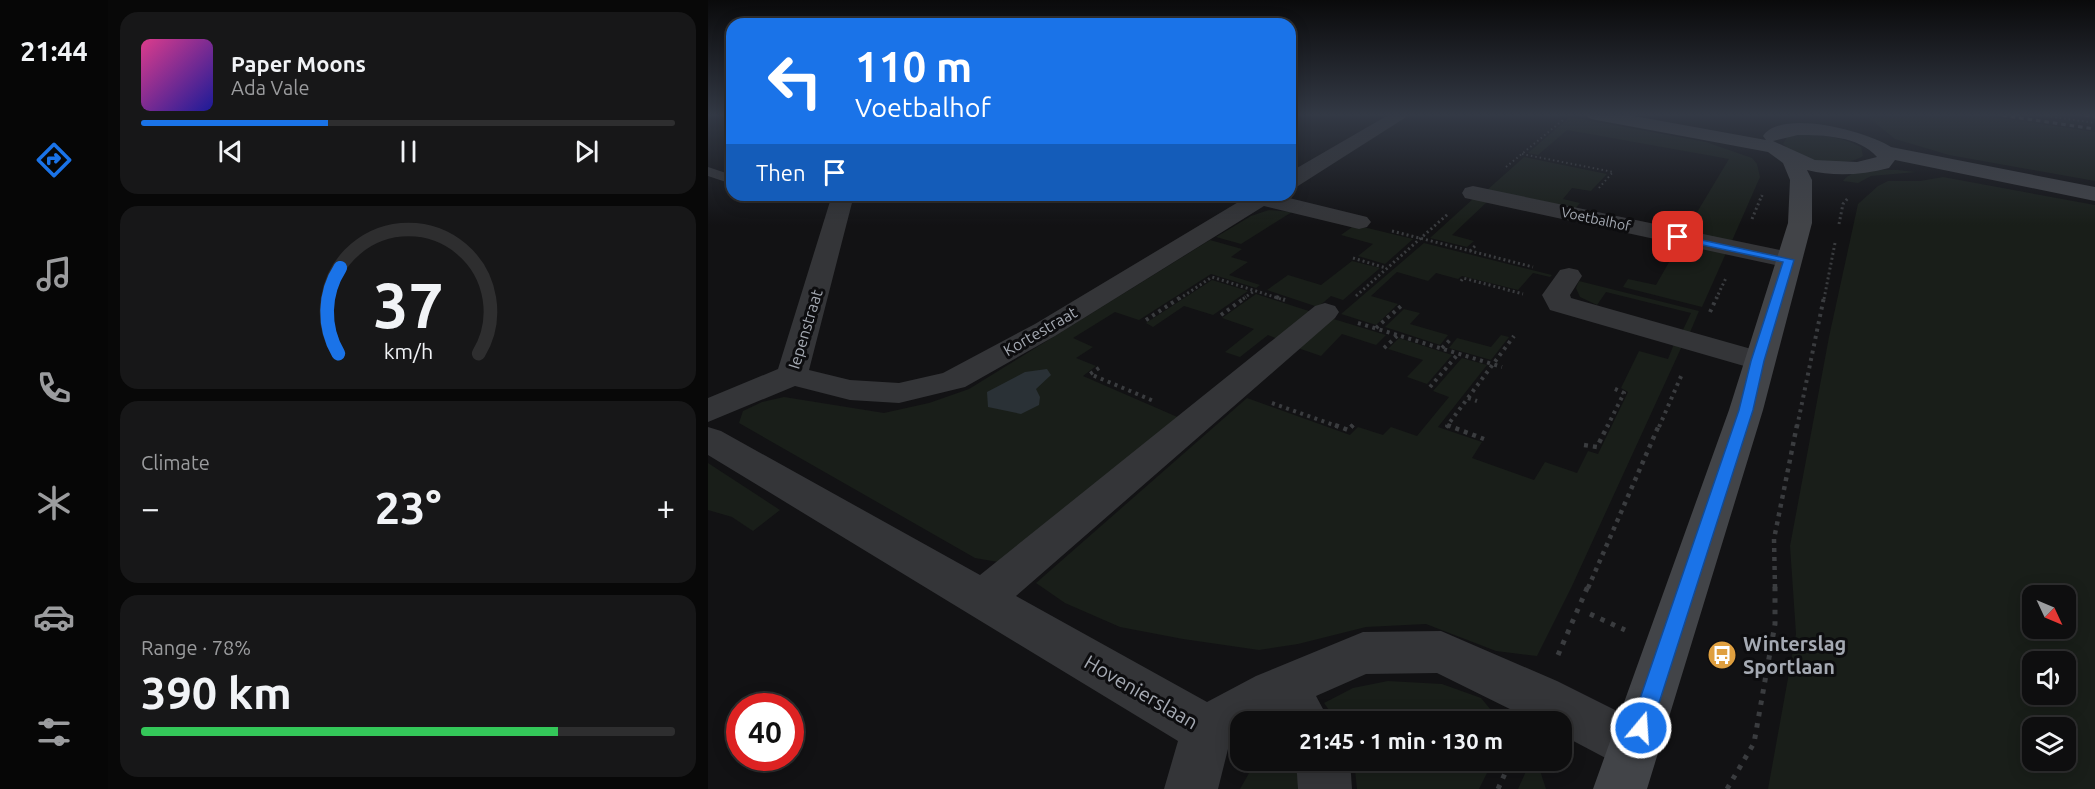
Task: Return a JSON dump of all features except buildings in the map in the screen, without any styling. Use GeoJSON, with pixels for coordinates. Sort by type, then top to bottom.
{"type":"FeatureCollection","features":[{"type":"Feature","properties":{"kind":"street"},"geometry":{"type":"LineString","coordinates":[[1296,177],[1341,151]]}},
{"type":"Feature","properties":{"kind":"street"},"geometry":{"type":"LineString","coordinates":[[1627,768],[1746,410],[1758,361],[1800,223],[1801,180],[1781,151]]}},
{"type":"Feature","properties":{"kind":"street"},"geometry":{"type":"LineString","coordinates":[[1787,151],[1827,167],[1850,169]]}},
{"type":"Feature","properties":{"kind":"street"},"geometry":{"type":"LineString","coordinates":[[1875,151],[1884,158]]}},
{"type":"Feature","properties":{"kind":"street"},"geometry":{"type":"LineString","coordinates":[[1800,223],[1833,181],[1850,169],[1884,158],[2095,194]]}},
{"type":"Feature","properties":{"kind":"street","name":"Voetbalhof"},"geometry":{"type":"LineString","coordinates":[[1473,193],[1789,260]]}},
{"type":"Feature","properties":{"kind":"street","name":"Iepenstraat"},"geometry":{"type":"LineString","coordinates":[[708,411],[792,375],[841,201]]}},
{"type":"Feature","properties":{"kind":"street","name":"Kortestraat"},"geometry":{"type":"LineString","coordinates":[[792,375],[850,390],[899,393],[954,380],[1045,330],[1255,201]]}},
{"type":"Feature","properties":{"kind":"street"},"geometry":{"type":"LineString","coordinates":[[1281,201],[1359,222]]}},
{"type":"Feature","properties":{"kind":"street"},"geometry":{"type":"LineString","coordinates":[[1569,276],[1556,295],[1560,304],[1758,361]]}},
{"type":"Feature","properties":{"kind":"street"},"geometry":{"type":"LineString","coordinates":[[982,599],[1325,312]]}},
{"type":"Feature","properties":{"kind":"street","name":"Hovenierslaan"},"geometry":{"type":"LineString","coordinates":[[708,439],[1207,730],[1289,707],[1363,653],[1441,652],[1539,697],[1627,768]]}},
{"type":"Feature","properties":{"kind":"street"},"geometry":{"type":"LineString","coordinates":[[1191,789],[1207,730]]}},
{"type":"Feature","properties":{"kind":"street"},"geometry":{"type":"LineString","coordinates":[[1324,771],[1325,789]]}},
{"type":"Feature","properties":{"kind":"lane"},"geometry":{"type":"LineString","coordinates":[[708,171],[726,178]]}},
{"type":"Feature","properties":{"kind":"path"},"geometry":{"type":"LineString","coordinates":[[1325,312],[1339,302],[1347,304],[1473,193],[1526,151]]}},
{"type":"Feature","properties":{"kind":"path"},"geometry":{"type":"LineString","coordinates":[[1522,154],[1613,172],[1577,215]]}},
{"type":"Feature","properties":{"kind":"path"},"geometry":{"type":"LineString","coordinates":[[1539,697],[1767,185]]}},
{"type":"Feature","properties":{"kind":"path"},"geometry":{"type":"LineString","coordinates":[[1838,227],[1843,204],[1855,191]]}},
{"type":"Feature","properties":{"kind":"path"},"geometry":{"type":"LineString","coordinates":[[1727,789],[1754,743],[1775,624],[1774,539],[1836,238]]}},
{"type":"Feature","properties":{"kind":"path"},"geometry":{"type":"LineString","coordinates":[[1470,251],[1477,244]]}},
{"type":"Feature","properties":{"kind":"path"},"geometry":{"type":"LineString","coordinates":[[1353,258],[1387,268]]}},
{"type":"Feature","properties":{"kind":"path"},"geometry":{"type":"LineString","coordinates":[[1146,320],[1212,277],[1502,367]]}},
{"type":"Feature","properties":{"kind":"path"},"geometry":{"type":"LineString","coordinates":[[1461,281],[1463,278],[1525,294]]}},
{"type":"Feature","properties":{"kind":"path"},"geometry":{"type":"LineString","coordinates":[[1221,315],[1265,288]]}},
{"type":"Feature","properties":{"kind":"path"},"geometry":{"type":"LineString","coordinates":[[1376,328],[1401,306]]}},
{"type":"Feature","properties":{"kind":"path"},"geometry":{"type":"LineString","coordinates":[[1384,348],[1397,335]]}},
{"type":"Feature","properties":{"kind":"path"},"geometry":{"type":"LineString","coordinates":[[1484,439],[1447,426],[1514,336]]}},
{"type":"Feature","properties":{"kind":"path"},"geometry":{"type":"LineString","coordinates":[[1442,348],[1450,340]]}},
{"type":"Feature","properties":{"kind":"path"},"geometry":{"type":"LineString","coordinates":[[1430,387],[1458,354]]}},
{"type":"Feature","properties":{"kind":"path"},"geometry":{"type":"LineString","coordinates":[[1099,368],[1090,374],[1197,420]]}},
{"type":"Feature","properties":{"kind":"path"},"geometry":{"type":"LineString","coordinates":[[1584,444],[1597,447],[1624,393],[1613,388]]}},
{"type":"Feature","properties":{"kind":"path"},"geometry":{"type":"LineString","coordinates":[[1468,398],[1478,401]]}},
{"type":"Feature","properties":{"kind":"path"},"geometry":{"type":"LineString","coordinates":[[1269,402],[1348,430],[1354,424]]}},
{"type":"Feature","properties":{"kind":"path"},"geometry":{"type":"LineString","coordinates":[[1590,614],[1628,632]]}},
{"type":"Feature","properties":{"kind":"path"},"geometry":{"type":"LineString","coordinates":[[1498,789],[1506,771]]}},
{"type":"Feature","properties":{"kind":"shaded area"},"geometry":{"type":"Polygon","coordinates":[[[1531,151],[1543,151],[1538,155],[1528,153],[1531,151]]]}},
{"type":"Feature","properties":{"kind":"shaded area"},"geometry":{"type":"Polygon","coordinates":[[[1683,151],[1731,151],[1752,158],[1757,164],[1760,177],[1731,243],[1684,234],[1729,159],[1683,151]]]}},
{"type":"Feature","properties":{"kind":"shaded area"},"geometry":{"type":"Polygon","coordinates":[[[1791,151],[1862,151],[1863,156],[1844,162],[1833,162],[1799,155],[1791,151]]]}},
{"type":"Feature","properties":{"kind":"shaded area"},"geometry":{"type":"Polygon","coordinates":[[[1935,151],[2095,151],[2095,181],[1935,151]]]}},
{"type":"Feature","properties":{"kind":"shaded area"},"geometry":{"type":"Polygon","coordinates":[[[1524,157],[1607,174],[1591,191],[1572,188],[1563,199],[1580,203],[1574,210],[1486,191],[1524,157]]]}},
{"type":"Feature","properties":{"kind":"shaded area"},"geometry":{"type":"Polygon","coordinates":[[[1861,171],[1916,172],[1871,176],[1858,183],[1843,181],[1861,171]]]}},
{"type":"Feature","properties":{"kind":"shaded area"},"geometry":{"type":"Polygon","coordinates":[[[1943,177],[2095,205],[2095,789],[1768,789],[1796,634],[1790,546],[1829,337],[1858,204],[1878,186],[1888,181],[1920,181],[1943,177]]]}},
{"type":"Feature","properties":{"kind":"shaded area"},"geometry":{"type":"Polygon","coordinates":[[[1474,198],[1488,201],[1452,235],[1474,241],[1467,247],[1430,238],[1474,198]]]}},
{"type":"Feature","properties":{"kind":"shaded area"},"geometry":{"type":"Polygon","coordinates":[[[1269,210],[1292,212],[1241,244],[1216,237],[1251,216],[1269,210]]]}},
{"type":"Feature","properties":{"kind":"shaded area"},"geometry":{"type":"Polygon","coordinates":[[[1355,225],[1413,239],[1385,264],[1358,256],[1373,244],[1341,235],[1355,225]]]}},
{"type":"Feature","properties":{"kind":"shaded area"},"geometry":{"type":"Polygon","coordinates":[[[1210,240],[1242,249],[1231,257],[1248,262],[1229,275],[1260,285],[1256,288],[1211,274],[1139,320],[1115,312],[1073,338],[1093,347],[1076,358],[1096,366],[1083,376],[1182,419],[998,562],[975,558],[739,423],[743,411],[762,402],[784,397],[884,413],[929,403],[969,389],[1210,240]]]}},
{"type":"Feature","properties":{"kind":"shaded area"},"geometry":{"type":"Polygon","coordinates":[[[1424,243],[1552,275],[1550,277],[1533,273],[1518,290],[1462,276],[1458,279],[1436,273],[1428,281],[1397,272],[1371,296],[1398,304],[1376,325],[1341,314],[1424,243]]]}},
{"type":"Feature","properties":{"kind":"shaded area"},"geometry":{"type":"Polygon","coordinates":[[[1680,243],[1726,253],[1702,307],[1623,287],[1628,279],[1656,285],[1680,243]]]}},
{"type":"Feature","properties":{"kind":"shaded area"},"geometry":{"type":"Polygon","coordinates":[[[1352,261],[1380,268],[1343,300],[1331,296],[1318,307],[1267,290],[1288,275],[1321,285],[1352,261]]]}},
{"type":"Feature","properties":{"kind":"shaded area"},"geometry":{"type":"Polygon","coordinates":[[[1212,280],[1248,291],[1213,315],[1184,306],[1153,327],[1146,323],[1212,280]]]}},
{"type":"Feature","properties":{"kind":"shaded area"},"geometry":{"type":"Polygon","coordinates":[[[1579,281],[1699,311],[1688,337],[1681,334],[1691,313],[1606,292],[1597,305],[1580,297],[1576,288],[1579,281]]]}},
{"type":"Feature","properties":{"kind":"shaded area"},"geometry":{"type":"Polygon","coordinates":[[[1256,294],[1312,312],[1280,340],[1268,335],[1240,357],[1225,352],[1254,329],[1222,318],[1256,294]]]}},
{"type":"Feature","properties":{"kind":"shaded area"},"geometry":{"type":"Polygon","coordinates":[[[1404,309],[1420,313],[1410,324],[1448,335],[1440,345],[1385,327],[1404,309]]]}},
{"type":"Feature","properties":{"kind":"shaded area"},"geometry":{"type":"Polygon","coordinates":[[[1327,317],[1386,335],[1376,345],[1342,334],[1321,356],[1292,346],[1327,317]]]}},
{"type":"Feature","properties":{"kind":"shaded area"},"geometry":{"type":"Polygon","coordinates":[[[1501,335],[1509,337],[1491,360],[1449,348],[1457,338],[1491,347],[1501,335]]]}},
{"type":"Feature","properties":{"kind":"shaded area"},"geometry":{"type":"Polygon","coordinates":[[[1399,338],[1452,355],[1427,384],[1407,377],[1423,360],[1388,349],[1399,338]]]}},
{"type":"Feature","properties":{"kind":"shaded area"},"geometry":{"type":"Polygon","coordinates":[[[1674,344],[1682,346],[1572,586],[1537,656],[1496,651],[1426,624],[1366,627],[1298,644],[1259,650],[1183,639],[1120,627],[1065,603],[1036,583],[1247,398],[1350,435],[1358,427],[1383,435],[1391,427],[1417,436],[1449,397],[1433,391],[1462,358],[1487,365],[1438,427],[1482,442],[1472,458],[1534,480],[1545,462],[1577,473],[1588,451],[1598,454],[1628,392],[1621,388],[1639,351],[1668,359],[1674,344]]]}},
{"type":"Feature","properties":{"kind":"shaded area"},"geometry":{"type":"Polygon","coordinates":[[[1047,369],[1051,375],[1036,389],[1040,397],[1039,405],[1021,414],[988,407],[987,392],[1025,372],[1047,369]]]}},
{"type":"Feature","properties":{"kind":"shaded area"},"geometry":{"type":"Polygon","coordinates":[[[708,463],[780,510],[753,531],[732,517],[708,510],[708,463]]]}},
{"type":"Feature","properties":{"kind":"shaded area"},"geometry":{"type":"Polygon","coordinates":[[[1388,681],[1442,684],[1481,698],[1492,711],[1330,711],[1324,703],[1353,688],[1388,681]]]}},
{"type":"Feature","properties":{"kind":"shaded area"},"geometry":{"type":"Polygon","coordinates":[[[1250,771],[1301,771],[1304,789],[1240,789],[1250,771]]]}},
{"type":"Feature","properties":{"kind":"shaded area"},"geometry":{"type":"Polygon","coordinates":[[[1355,771],[1488,771],[1479,789],[1357,789],[1355,771]]]}},
{"type":"Feature","properties":{"kind":"shaded area"},"geometry":{"type":"Polygon","coordinates":[[[1526,771],[1540,771],[1546,789],[1518,789],[1526,771]]]}},
{"type":"Feature","properties":{"kind":"place","name":"Winterslag Sportlaan"},"geometry":{"type":"Point","coordinates":[1722,655]}},
{"type":"Feature","properties":{"kind":"route"},"geometry":{"type":"LineString","coordinates":[[1641,728],[1746,410],[1758,361],[1789,260],[1678,237]]}}]}
